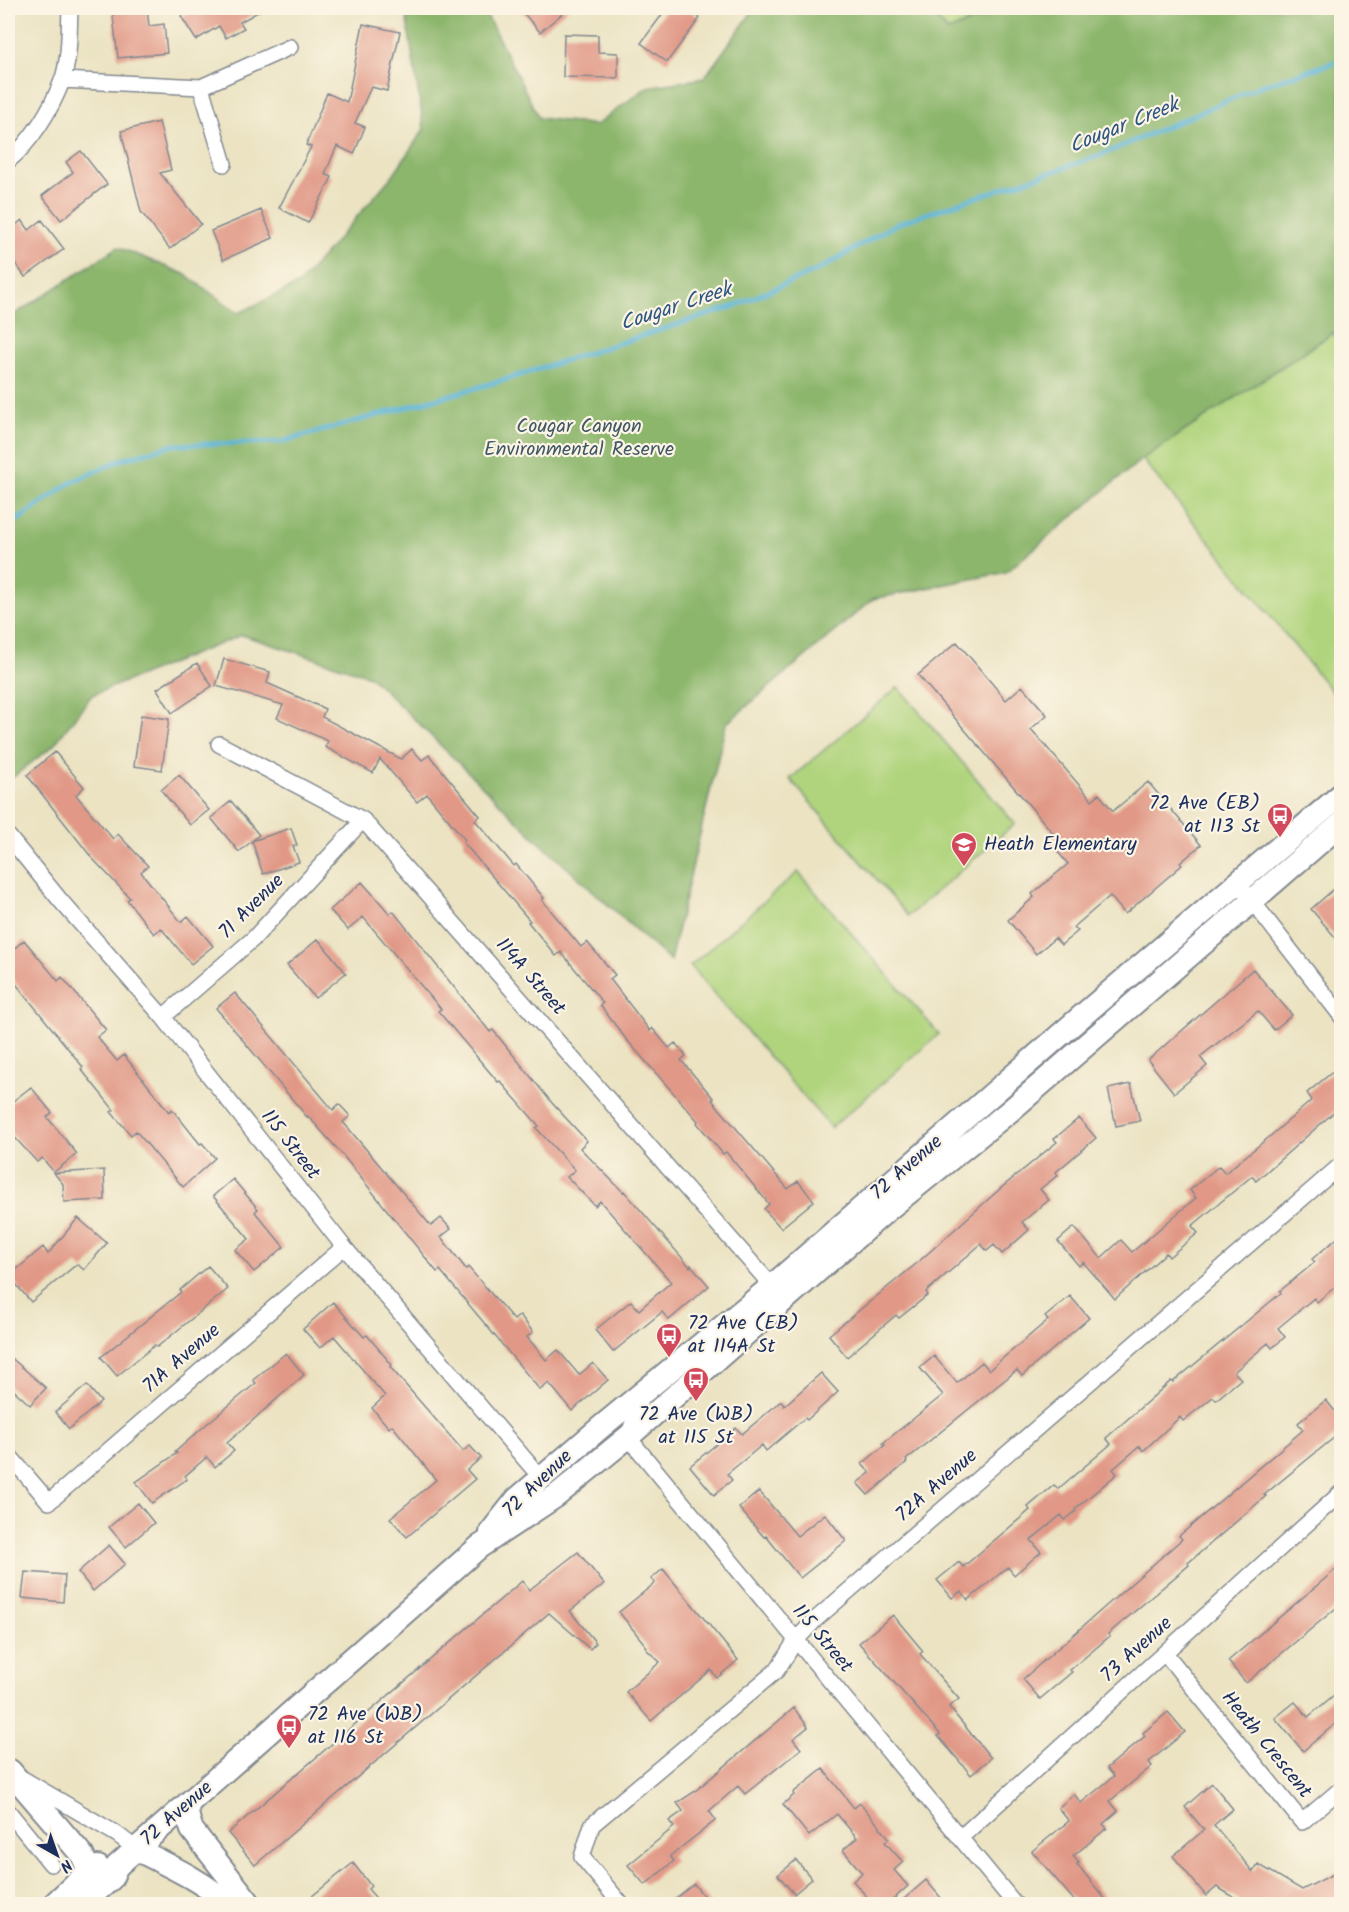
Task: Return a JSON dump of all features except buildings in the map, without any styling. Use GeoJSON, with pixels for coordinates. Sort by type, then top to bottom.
{"type":"FeatureCollection","features":[{"type":"Feature","properties":{"kind":"main road","name":"72 Avenue"},"geometry":{"type":"LineString","coordinates":[[479,1548],[517,1498],[772,1286],[1341,794]]}},
{"type":"Feature","properties":{"kind":"main road","name":"72 Avenue"},"geometry":{"type":"LineString","coordinates":[[82,1905],[111,1879],[117,1866],[479,1548],[556,1496],[628,1437],[887,1210],[1011,1110],[1341,823]]}},
{"type":"Feature","properties":{"kind":"main road"},"geometry":{"type":"LineString","coordinates":[[9,1770],[82,1855],[87,1866],[87,1874]]}},
{"type":"Feature","properties":{"kind":"main road"},"geometry":{"type":"LineString","coordinates":[[188,1805],[188,1818],[192,1830],[250,1905]]}},
{"type":"Feature","properties":{"kind":"main road"},"geometry":{"type":"LineString","coordinates":[[136,1849],[189,1877],[219,1896],[228,1905]]}},
{"type":"Feature","properties":{"kind":"main road","name":"72 Avenue"},"geometry":{"type":"LineString","coordinates":[[54,1905],[87,1874],[103,1864],[117,1866]]}},
{"type":"Feature","properties":{"kind":"street"},"geometry":{"type":"LineString","coordinates":[[8,161],[21,150],[45,115],[62,80],[68,45],[70,8]]}},
{"type":"Feature","properties":{"kind":"street"},"geometry":{"type":"LineString","coordinates":[[62,80],[201,87],[290,47]]}},
{"type":"Feature","properties":{"kind":"street"},"geometry":{"type":"LineString","coordinates":[[201,87],[224,164]]}},
{"type":"Feature","properties":{"kind":"street","name":"114A Street"},"geometry":{"type":"LineString","coordinates":[[219,744],[363,820],[772,1286]]}},
{"type":"Feature","properties":{"kind":"street","name":"71 Avenue"},"geometry":{"type":"LineString","coordinates":[[163,1017],[254,939],[363,820]]}},
{"type":"Feature","properties":{"kind":"street","name":"115 Street"},"geometry":{"type":"LineString","coordinates":[[8,836],[60,900],[163,1017],[344,1247],[541,1478]]}},
{"type":"Feature","properties":{"kind":"street"},"geometry":{"type":"LineString","coordinates":[[1238,882],[1341,1017]]}},
{"type":"Feature","properties":{"kind":"street","name":"72A Avenue"},"geometry":{"type":"LineString","coordinates":[[621,1905],[582,1857],[592,1826],[777,1670],[796,1640],[826,1610],[1341,1164]]}},
{"type":"Feature","properties":{"kind":"street","name":"71A Avenue"},"geometry":{"type":"LineString","coordinates":[[8,1454],[48,1502],[344,1247]]}},
{"type":"Feature","properties":{"kind":"street"},"geometry":{"type":"LineString","coordinates":[[628,1437],[644,1391]]}},
{"type":"Feature","properties":{"kind":"street","name":"115 Street"},"geometry":{"type":"LineString","coordinates":[[628,1437],[1015,1905]]}},
{"type":"Feature","properties":{"kind":"street","name":"73 Avenue"},"geometry":{"type":"LineString","coordinates":[[960,1838],[1341,1492]]}},
{"type":"Feature","properties":{"kind":"street","name":"Heath Crescent"},"geometry":{"type":"LineString","coordinates":[[1165,1653],[1302,1822],[1341,1788]]}},
{"type":"Feature","properties":{"kind":"street"},"geometry":{"type":"LineString","coordinates":[[9,1770],[118,1835],[136,1849]]}},
{"type":"Feature","properties":{"kind":"street"},"geometry":{"type":"LineString","coordinates":[[8,1811],[51,1864]]}},
{"type":"Feature","properties":{"kind":"green space","name":"Cougar Canyon Environmental Reserve"},"geometry":{"type":"Polygon","coordinates":[[[405,8],[483,8],[539,118],[596,125],[647,87],[704,78],[755,8],[927,8],[948,31],[1006,8],[1341,8],[1341,329],[1142,459],[1006,572],[873,599],[726,724],[670,961],[540,843],[370,676],[242,635],[92,695],[54,745],[8,781],[8,319],[118,247],[184,274],[239,313],[299,284],[393,175],[424,129],[405,8]]]}},
{"type":"Feature","properties":{"kind":"green space"},"geometry":{"type":"Polygon","coordinates":[[[927,8],[1006,8],[948,31],[927,8]]]}},
{"type":"Feature","properties":{"kind":"green space"},"geometry":{"type":"Polygon","coordinates":[[[1333,333],[1341,343],[1341,703],[1142,459],[1333,333]]]}},
{"type":"Feature","properties":{"kind":"green space"},"geometry":{"type":"Polygon","coordinates":[[[898,687],[1015,824],[908,916],[790,779],[898,687]]]}},
{"type":"Feature","properties":{"kind":"green space"},"geometry":{"type":"Polygon","coordinates":[[[798,872],[939,1034],[831,1128],[690,966],[798,872]]]}},
{"type":"Feature","properties":{"kind":"waterway","name":"Cougar Creek"},"geometry":{"type":"LineString","coordinates":[[8,527],[70,483],[120,460],[173,445],[281,442],[504,380],[732,307],[820,269],[896,224],[1099,156],[1263,85],[1342,60]]}},
{"type":"Feature","properties":{"kind":"place","name":"72 Ave (EB) at 113 St"},"geometry":{"type":"Point","coordinates":[1280,839]}},
{"type":"Feature","properties":{"kind":"place","name":"Heath Elementary"},"geometry":{"type":"Point","coordinates":[964,868]}},
{"type":"Feature","properties":{"kind":"place","name":"72 Ave (EB) at 114A St"},"geometry":{"type":"Point","coordinates":[669,1359]}},
{"type":"Feature","properties":{"kind":"place","name":"72 Ave (WB) at 115 St"},"geometry":{"type":"Point","coordinates":[696,1403]}},
{"type":"Feature","properties":{"kind":"place","name":"72 Ave (WB) at 116 St"},"geometry":{"type":"Point","coordinates":[289,1750]}}]}
